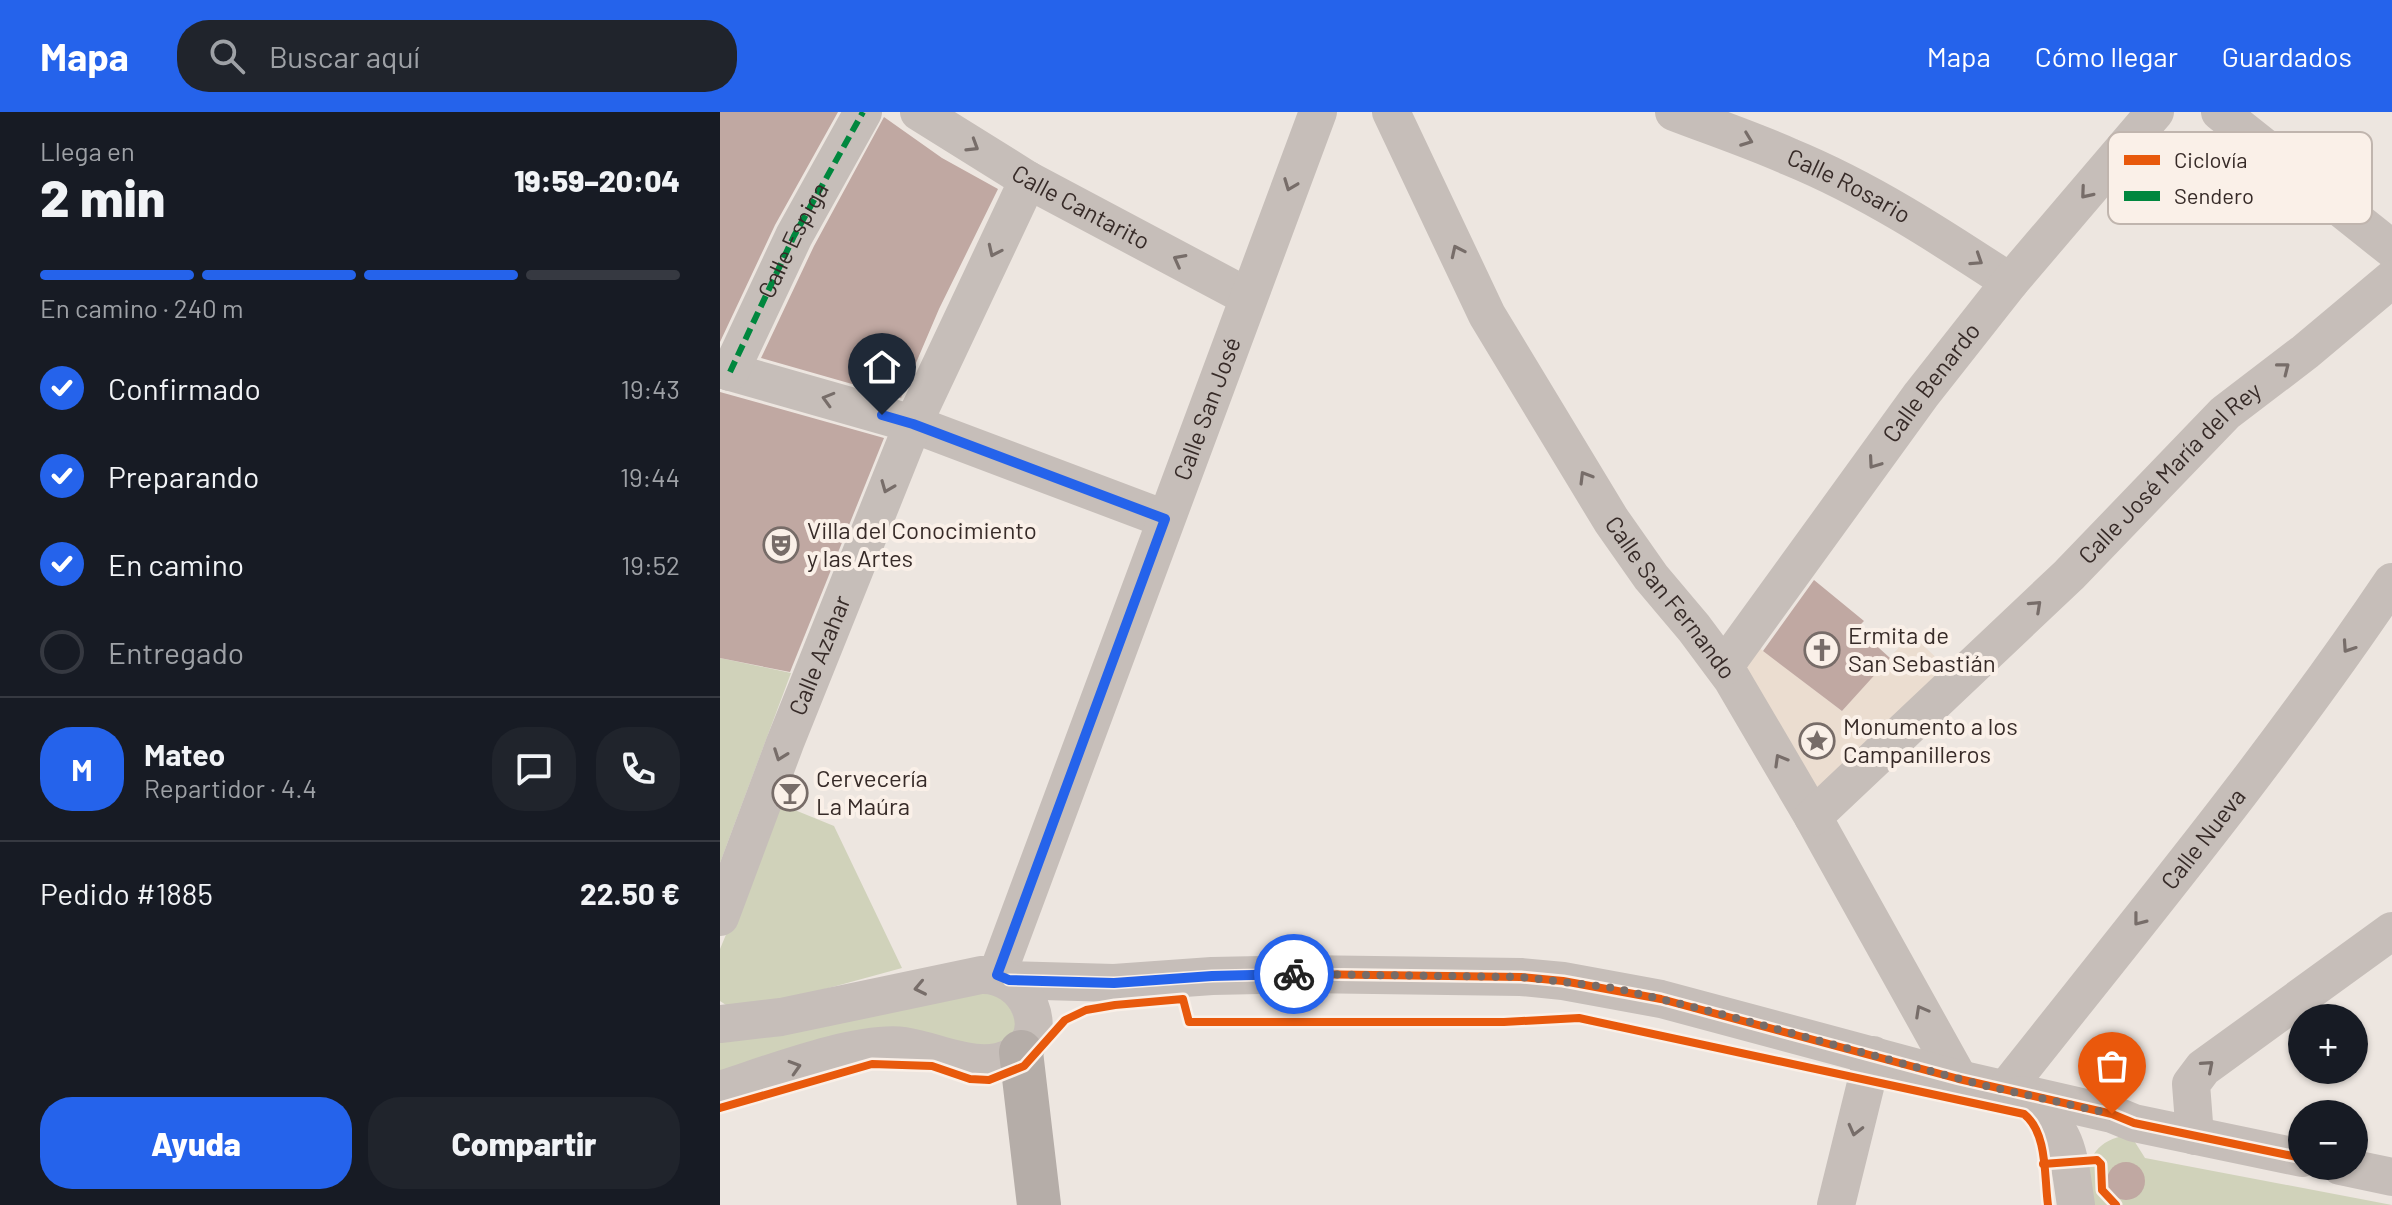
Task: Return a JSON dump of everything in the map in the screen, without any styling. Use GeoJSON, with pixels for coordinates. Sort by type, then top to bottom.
{"type":"FeatureCollection","features":[{"type":"Feature","properties":{"kind":"main road"},"geometry":{"type":"LineString","coordinates":[[1028,1036],[1039,1205]]}},
{"type":"Feature","properties":{"kind":"street","name":"Calle Espiga"},"geometry":{"type":"LineString","coordinates":[[725,370],[863,112]]}},
{"type":"Feature","properties":{"kind":"street","name":"Calle Cantarito"},"geometry":{"type":"LineString","coordinates":[[919,112],[1028,180],[1248,297]]}},
{"type":"Feature","properties":{"kind":"street","name":"Calle San José"},"geometry":{"type":"LineString","coordinates":[[1003,977],[1165,519],[1318,112]]}},
{"type":"Feature","properties":{"kind":"street","name":"Calle San Fernando"},"geometry":{"type":"LineString","coordinates":[[1391,112],[1487,315],[1611,520],[1651,577],[1724,667],[1813,817],[1959,1079]]}},
{"type":"Feature","properties":{"kind":"street","name":"Calle Rosario"},"geometry":{"type":"LineString","coordinates":[[1674,112],[1792,157],[1871,196],[1937,234],[2010,282]]}},
{"type":"Feature","properties":{"kind":"street","name":"Calle Benardo"},"geometry":{"type":"LineString","coordinates":[[2138,132],[2155,112]]}},
{"type":"Feature","properties":{"kind":"street"},"geometry":{"type":"LineString","coordinates":[[2220,112],[2245,132]]}},
{"type":"Feature","properties":{"kind":"street","name":"Calle Benardo"},"geometry":{"type":"LineString","coordinates":[[1724,667],[1921,395],[2010,282],[2108,167]]}},
{"type":"Feature","properties":{"kind":"street","name":"Calle Azahar"},"geometry":{"type":"LineString","coordinates":[[720,917],[785,743],[913,424],[1028,180]]}},
{"type":"Feature","properties":{"kind":"street"},"geometry":{"type":"LineString","coordinates":[[2361,224],[2392,249]]}},
{"type":"Feature","properties":{"kind":"street","name":"Calle José María del Rey"},"geometry":{"type":"LineString","coordinates":[[1813,817],[2069,575],[2225,413],[2305,352],[2392,279]]}},
{"type":"Feature","properties":{"kind":"street"},"geometry":{"type":"LineString","coordinates":[[725,370],[913,424],[1165,519]]}},
{"type":"Feature","properties":{"kind":"street","name":"Calle Nueva"},"geometry":{"type":"LineString","coordinates":[[2012,1092],[2280,742],[2392,582]]}},
{"type":"Feature","properties":{"kind":"street"},"geometry":{"type":"LineString","coordinates":[[2195,1136],[2191,1084],[2203,1068],[2392,931]]}},
{"type":"Feature","properties":{"kind":"street"},"geometry":{"type":"LineString","coordinates":[[720,1024],[781,1017],[981,975],[1114,983],[1301,974],[1521,977],[1563,981],[1661,999],[1959,1079],[2098,1111],[2134,1123],[2288,1155]]}},
{"type":"Feature","properties":{"kind":"street"},"geometry":{"type":"LineString","coordinates":[[1003,977],[1024,994],[1028,1036]]}},
{"type":"Feature","properties":{"kind":"street"},"geometry":{"type":"LineString","coordinates":[[720,1090],[849,1051],[881,1045],[904,1046],[977,1063],[1010,1059],[1028,1036],[1114,983]]}},
{"type":"Feature","properties":{"kind":"street"},"geometry":{"type":"LineString","coordinates":[[1836,1205],[1873,1055]]}},
{"type":"Feature","properties":{"kind":"street"},"geometry":{"type":"LineString","coordinates":[[2012,1092],[2054,1123],[2067,1151],[2074,1190]]}},
{"type":"Feature","properties":{"kind":"street"},"geometry":{"type":"LineString","coordinates":[[2074,1190],[2080,1157],[2102,1134],[2134,1123]]}},
{"type":"Feature","properties":{"kind":"street"},"geometry":{"type":"LineString","coordinates":[[2368,1172],[2392,1177]]}},
{"type":"Feature","properties":{"kind":"green space"},"geometry":{"type":"Polygon","coordinates":[[[720,658],[791,673],[720,863],[720,658]]]}},
{"type":"Feature","properties":{"kind":"green space"},"geometry":{"type":"Polygon","coordinates":[[[780,804],[834,826],[902,968],[759,1007],[729,1007],[720,1001],[720,949],[780,804]]]}},
{"type":"Feature","properties":{"kind":"green space"},"geometry":{"type":"Polygon","coordinates":[[[1001,989],[1018,1025],[1005,1044],[720,1077],[720,1036],[1001,989]]]}},
{"type":"Feature","properties":{"kind":"green space"},"geometry":{"type":"Polygon","coordinates":[[[2122,1136],[2133,1139],[2145,1158],[2392,1205],[2089,1205],[2087,1182],[2090,1162],[2101,1146],[2122,1136]]]}},
{"type":"Feature","properties":{"kind":"shaded area"},"geometry":{"type":"Polygon","coordinates":[[[1911,634],[1958,678],[1813,817],[1732,679],[1746,638],[1842,711],[1911,634]]]}},
{"type":"Feature","properties":{"kind":"building"},"geometry":{"type":"Polygon","coordinates":[[[720,112],[838,112],[775,225],[720,342],[720,112]]]}},
{"type":"Feature","properties":{"kind":"building"},"geometry":{"type":"Polygon","coordinates":[[[884,117],[942,158],[998,189],[939,309],[901,398],[761,358],[814,246],[884,117]]]}},
{"type":"Feature","properties":{"kind":"building","name":"Villa del Conocimiento y las Artes"},"geometry":{"type":"Polygon","coordinates":[[[720,392],[884,438],[790,672],[720,658],[720,392]]]}},
{"type":"Feature","properties":{"kind":"building","name":"Ermita de San Sebastián"},"geometry":{"type":"Polygon","coordinates":[[[1814,580],[1864,621],[1857,628],[1890,658],[1842,711],[1763,651],[1814,580]]]}},
{"type":"Feature","properties":{"kind":"building"},"geometry":{"type":"Polygon","coordinates":[[[2126,1162],[2139,1168],[2145,1181],[2139,1194],[2126,1200],[2113,1194],[2107,1181],[2113,1168],[2126,1162]]]}},
{"type":"Feature","properties":{"kind":"marked path"},"geometry":{"type":"LineString","coordinates":[[730,372],[794,236],[863,112]]}},
{"type":"Feature","properties":{"kind":"cycle path"},"geometry":{"type":"LineString","coordinates":[[1009,980],[1114,983],[1301,974],[1521,977],[1563,981],[1661,999],[1959,1079],[2112,1114],[2134,1123],[2288,1155]]}},
{"type":"Feature","properties":{"kind":"cycle path"},"geometry":{"type":"LineString","coordinates":[[720,1108],[872,1064],[932,1066],[970,1079],[989,1080],[1024,1066],[1065,1020],[1086,1010],[1115,1005],[1183,999],[1189,1022],[1504,1022],[1579,1018],[2024,1114],[2032,1122],[2041,1144],[2048,1205]]}},
{"type":"Feature","properties":{"kind":"cycle path"},"geometry":{"type":"LineString","coordinates":[[2043,1164],[2097,1160],[2101,1164],[2102,1190],[2116,1205]]}},
{"type":"Feature","properties":{"kind":"way so far"},"geometry":{"type":"LineString","coordinates":[[1294,974],[1521,977],[1615,988],[1982,1085],[2112,1114]]}},
{"type":"Feature","properties":{"kind":"place","name":"Villa del Conocimiento y las Artes"},"geometry":{"type":"Point","coordinates":[781,545]}},
{"type":"Feature","properties":{"kind":"place","name":"Ermita de San Sebastián"},"geometry":{"type":"Point","coordinates":[1822,650]}},
{"type":"Feature","properties":{"kind":"place","name":"Monumento a los Campanilleros"},"geometry":{"type":"Point","coordinates":[1817,741]}},
{"type":"Feature","properties":{"kind":"place","name":"Cervecería La Maúra"},"geometry":{"type":"Point","coordinates":[790,793]}},
{"type":"Feature","properties":{"kind":"route"},"geometry":{"type":"LineString","coordinates":[[882,415],[1165,519],[997,975],[1009,980],[1114,983],[1294,974]]}}]}
